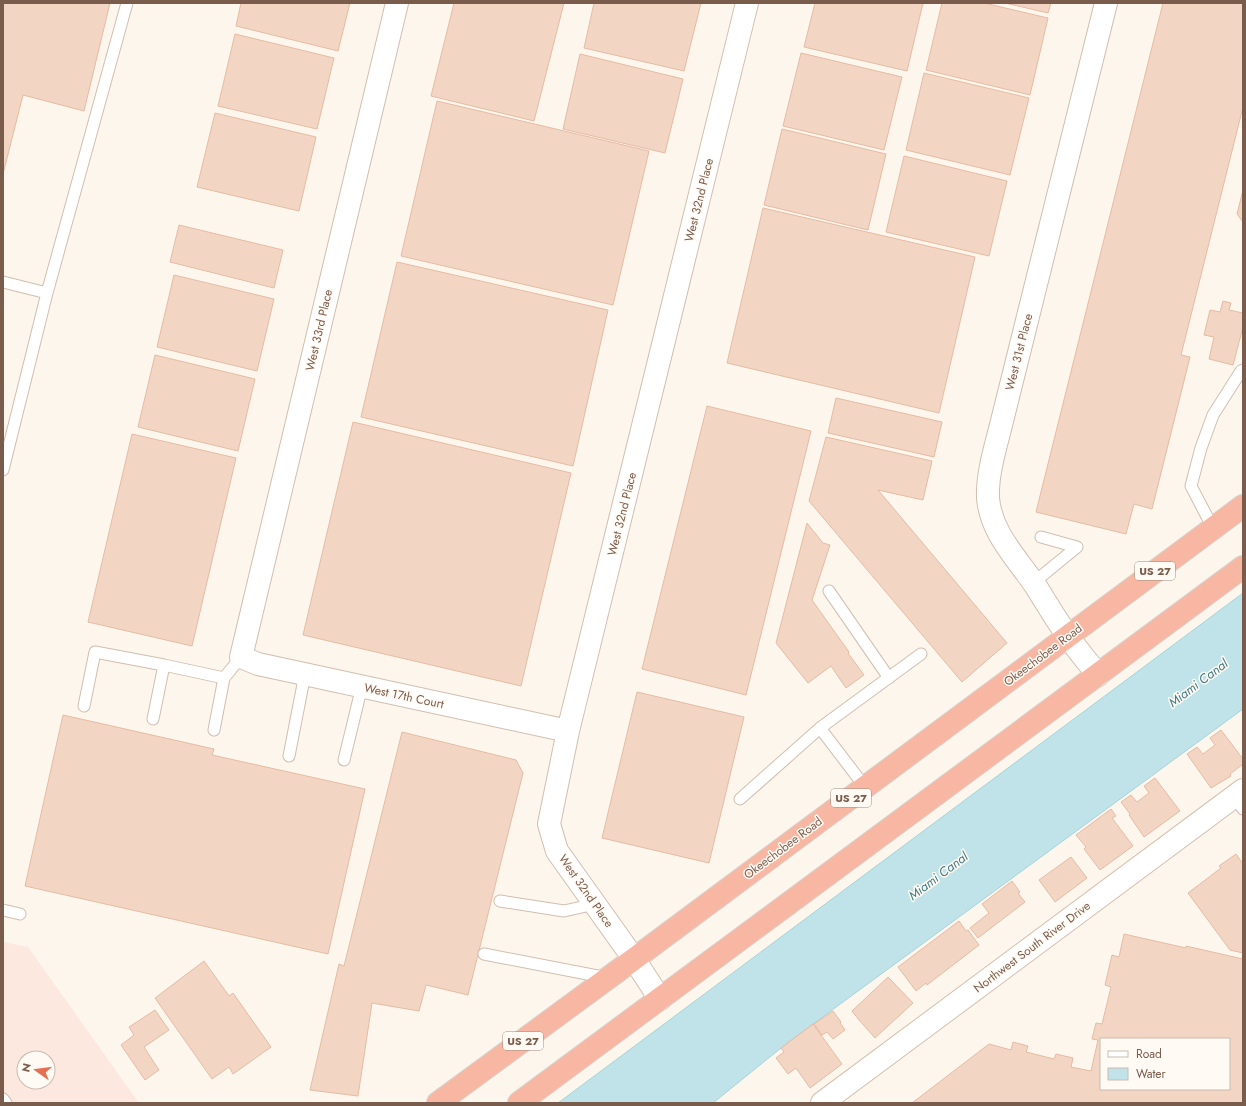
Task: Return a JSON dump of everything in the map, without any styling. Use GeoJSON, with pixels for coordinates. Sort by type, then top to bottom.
{"type":"FeatureCollection","features":[{"type":"Feature","properties":{"kind":"highway","name":"Okeechobee Road"},"geometry":{"type":"LineString","coordinates":[[438,1103],[634,960],[1243,506]]}},
{"type":"Feature","properties":{"kind":"highway"},"geometry":{"type":"LineString","coordinates":[[519,1103],[1243,567]]}},
{"type":"Feature","properties":{"kind":"street","name":"West 33rd Place"},"geometry":{"type":"LineString","coordinates":[[241,657],[397,3]]}},
{"type":"Feature","properties":{"kind":"street","name":"West 32nd Place"},"geometry":{"type":"LineString","coordinates":[[660,999],[557,851],[549,824],[568,731],[747,3]]}},
{"type":"Feature","properties":{"kind":"street","name":"West 31st Place"},"geometry":{"type":"LineString","coordinates":[[1098,675],[1068,636],[1034,583],[998,534],[991,516],[988,498],[989,482],[1003,417],[1106,3]]}},
{"type":"Feature","properties":{"kind":"street","name":"West 17th Court"},"geometry":{"type":"LineString","coordinates":[[241,657],[258,664],[568,731]]}},
{"type":"Feature","properties":{"kind":"street","name":"Northwest South River Drive"},"geometry":{"type":"LineString","coordinates":[[822,1103],[1240,799]]}},
{"type":"Feature","properties":{"kind":"lane"},"geometry":{"type":"LineString","coordinates":[[3,470],[47,294],[127,3]]}},
{"type":"Feature","properties":{"kind":"lane"},"geometry":{"type":"LineString","coordinates":[[3,282],[47,294]]}},
{"type":"Feature","properties":{"kind":"lane"},"geometry":{"type":"LineString","coordinates":[[1214,528],[1191,486],[1201,448],[1213,415],[1243,370]]}},
{"type":"Feature","properties":{"kind":"lane"},"geometry":{"type":"LineString","coordinates":[[1034,583],[1078,547],[1041,537]]}},
{"type":"Feature","properties":{"kind":"lane"},"geometry":{"type":"LineString","coordinates":[[828,591],[889,678]]}},
{"type":"Feature","properties":{"kind":"lane"},"geometry":{"type":"LineString","coordinates":[[84,706],[95,652],[224,678]]}},
{"type":"Feature","properties":{"kind":"lane"},"geometry":{"type":"LineString","coordinates":[[740,799],[820,728],[922,654]]}},
{"type":"Feature","properties":{"kind":"lane"},"geometry":{"type":"LineString","coordinates":[[214,730],[224,678],[241,657]]}},
{"type":"Feature","properties":{"kind":"lane"},"geometry":{"type":"LineString","coordinates":[[153,719],[164,665]]}},
{"type":"Feature","properties":{"kind":"lane"},"geometry":{"type":"LineString","coordinates":[[288,756],[305,674]]}},
{"type":"Feature","properties":{"kind":"lane"},"geometry":{"type":"LineString","coordinates":[[344,760],[362,686]]}},
{"type":"Feature","properties":{"kind":"lane"},"geometry":{"type":"LineString","coordinates":[[820,728],[866,787]]}},
{"type":"Feature","properties":{"kind":"lane"},"geometry":{"type":"LineString","coordinates":[[500,901],[564,911],[594,904]]}},
{"type":"Feature","properties":{"kind":"lane"},"geometry":{"type":"LineString","coordinates":[[3,910],[20,914]]}},
{"type":"Feature","properties":{"kind":"lane"},"geometry":{"type":"LineString","coordinates":[[484,954],[609,978]]}},
{"type":"Feature","properties":{"kind":"lane"},"geometry":{"type":"LineString","coordinates":[[3,1099],[6,1103]]}},
{"type":"Feature","properties":{"kind":"shaded area"},"geometry":{"type":"Polygon","coordinates":[[[3,942],[28,947],[139,1103],[3,1103],[3,942]]]}},
{"type":"Feature","properties":{"kind":"water","name":"Miami Canal"},"geometry":{"type":"Polygon","coordinates":[[[1243,593],[1243,709],[813,1024],[713,1103],[558,1103],[1243,593]]]}},
{"type":"Feature","properties":{"kind":"building"},"geometry":{"type":"Polygon","coordinates":[[[3,3],[110,3],[84,111],[23,95],[3,174],[3,3]]]}},
{"type":"Feature","properties":{"kind":"building"},"geometry":{"type":"Polygon","coordinates":[[[241,3],[350,3],[338,51],[236,26],[241,3]]]}},
{"type":"Feature","properties":{"kind":"building"},"geometry":{"type":"Polygon","coordinates":[[[454,3],[564,3],[534,121],[431,96],[454,3]]]}},
{"type":"Feature","properties":{"kind":"building"},"geometry":{"type":"Polygon","coordinates":[[[594,3],[701,3],[684,71],[584,48],[594,3]]]}},
{"type":"Feature","properties":{"kind":"building"},"geometry":{"type":"Polygon","coordinates":[[[815,3],[923,3],[907,71],[804,47],[815,3]]]}},
{"type":"Feature","properties":{"kind":"building"},"geometry":{"type":"Polygon","coordinates":[[[942,3],[984,3],[1048,18],[1030,95],[926,70],[942,3]]]}},
{"type":"Feature","properties":{"kind":"building"},"geometry":{"type":"Polygon","coordinates":[[[1005,3],[1051,3],[1048,13],[1005,3]]]}},
{"type":"Feature","properties":{"kind":"building"},"geometry":{"type":"Polygon","coordinates":[[[1163,3],[1243,3],[1243,107],[1181,355],[1190,357],[1152,509],[1134,504],[1126,534],[1036,512],[1163,3]]]}},
{"type":"Feature","properties":{"kind":"building"},"geometry":{"type":"Polygon","coordinates":[[[235,34],[334,58],[317,129],[218,106],[235,34]]]}},
{"type":"Feature","properties":{"kind":"building"},"geometry":{"type":"Polygon","coordinates":[[[801,53],[902,77],[884,150],[783,126],[801,53]]]}},
{"type":"Feature","properties":{"kind":"building"},"geometry":{"type":"Polygon","coordinates":[[[580,54],[683,79],[665,153],[563,129],[580,54]]]}},
{"type":"Feature","properties":{"kind":"building"},"geometry":{"type":"Polygon","coordinates":[[[924,73],[1029,98],[1010,175],[906,150],[924,73]]]}},
{"type":"Feature","properties":{"kind":"building"},"geometry":{"type":"Polygon","coordinates":[[[437,101],[649,151],[613,305],[401,256],[437,101]]]}},
{"type":"Feature","properties":{"kind":"building"},"geometry":{"type":"Polygon","coordinates":[[[215,113],[316,137],[299,211],[197,187],[215,113]]]}},
{"type":"Feature","properties":{"kind":"building"},"geometry":{"type":"Polygon","coordinates":[[[782,129],[886,154],[868,230],[764,205],[782,129]]]}},
{"type":"Feature","properties":{"kind":"building"},"geometry":{"type":"Polygon","coordinates":[[[904,156],[1007,181],[989,256],[886,232],[904,156]]]}},
{"type":"Feature","properties":{"kind":"building"},"geometry":{"type":"Polygon","coordinates":[[[1243,190],[1243,222],[1237,214],[1243,190]]]}},
{"type":"Feature","properties":{"kind":"building"},"geometry":{"type":"Polygon","coordinates":[[[763,208],[975,257],[939,413],[727,363],[763,208]]]}},
{"type":"Feature","properties":{"kind":"building"},"geometry":{"type":"Polygon","coordinates":[[[179,225],[283,250],[274,288],[170,262],[179,225]]]}},
{"type":"Feature","properties":{"kind":"building"},"geometry":{"type":"Polygon","coordinates":[[[397,262],[608,310],[573,466],[361,417],[397,262]]]}},
{"type":"Feature","properties":{"kind":"building"},"geometry":{"type":"Polygon","coordinates":[[[174,275],[274,299],[257,371],[157,347],[174,275]]]}},
{"type":"Feature","properties":{"kind":"building"},"geometry":{"type":"Polygon","coordinates":[[[1223,301],[1231,303],[1229,310],[1243,313],[1243,327],[1233,365],[1209,359],[1214,337],[1204,335],[1210,310],[1220,312],[1223,301]]]}},
{"type":"Feature","properties":{"kind":"building"},"geometry":{"type":"Polygon","coordinates":[[[155,355],[255,379],[238,451],[138,427],[155,355]]]}},
{"type":"Feature","properties":{"kind":"building"},"geometry":{"type":"Polygon","coordinates":[[[836,398],[942,422],[934,457],[828,433],[836,398]]]}},
{"type":"Feature","properties":{"kind":"building"},"geometry":{"type":"Polygon","coordinates":[[[707,406],[811,431],[746,695],[642,669],[707,406]]]}},
{"type":"Feature","properties":{"kind":"building"},"geometry":{"type":"Polygon","coordinates":[[[353,422],[571,473],[521,686],[303,635],[353,422]]]}},
{"type":"Feature","properties":{"kind":"building"},"geometry":{"type":"Polygon","coordinates":[[[132,434],[236,458],[192,646],[88,622],[132,434]]]}},
{"type":"Feature","properties":{"kind":"building"},"geometry":{"type":"Polygon","coordinates":[[[826,437],[932,461],[923,500],[878,490],[1007,643],[962,682],[809,501],[826,437]]]}},
{"type":"Feature","properties":{"kind":"building"},"geometry":{"type":"Polygon","coordinates":[[[807,523],[823,543],[830,545],[812,600],[864,675],[846,688],[831,666],[808,683],[776,643],[807,523]]]}},
{"type":"Feature","properties":{"kind":"building"},"geometry":{"type":"Polygon","coordinates":[[[637,692],[744,717],[709,863],[602,838],[637,692]]]}},
{"type":"Feature","properties":{"kind":"building"},"geometry":{"type":"Polygon","coordinates":[[[63,715],[214,749],[212,755],[365,789],[328,954],[25,886],[63,715]]]}},
{"type":"Feature","properties":{"kind":"building"},"geometry":{"type":"Polygon","coordinates":[[[1221,730],[1243,759],[1243,764],[1230,774],[1231,776],[1211,788],[1187,754],[1197,747],[1203,754],[1215,745],[1210,738],[1221,730]]]}},
{"type":"Feature","properties":{"kind":"building"},"geometry":{"type":"Polygon","coordinates":[[[402,732],[516,760],[523,773],[468,995],[426,985],[419,1011],[372,1003],[358,1096],[310,1090],[339,964],[344,966],[402,732]]]}},
{"type":"Feature","properties":{"kind":"building"},"geometry":{"type":"Polygon","coordinates":[[[1155,778],[1180,811],[1144,837],[1121,802],[1131,795],[1137,802],[1149,793],[1144,786],[1155,778]]]}},
{"type":"Feature","properties":{"kind":"building"},"geometry":{"type":"Polygon","coordinates":[[[1111,809],[1116,816],[1112,818],[1133,846],[1100,870],[1084,849],[1086,847],[1076,835],[1111,809]]]}},
{"type":"Feature","properties":{"kind":"building"},"geometry":{"type":"Polygon","coordinates":[[[1236,854],[1243,864],[1243,953],[1230,950],[1188,893],[1221,868],[1219,866],[1236,854]]]}},
{"type":"Feature","properties":{"kind":"building"},"geometry":{"type":"Polygon","coordinates":[[[1071,857],[1087,878],[1055,902],[1039,880],[1071,857]]]}},
{"type":"Feature","properties":{"kind":"building"},"geometry":{"type":"Polygon","coordinates":[[[1012,881],[1020,892],[1018,893],[1025,902],[978,938],[970,928],[989,913],[982,904],[1012,881]]]}},
{"type":"Feature","properties":{"kind":"building"},"geometry":{"type":"Polygon","coordinates":[[[959,921],[979,945],[927,985],[926,983],[916,991],[898,967],[959,921]]]}},
{"type":"Feature","properties":{"kind":"building"},"geometry":{"type":"Polygon","coordinates":[[[1124,934],[1243,959],[1243,1103],[912,1103],[989,1044],[1011,1050],[1013,1042],[1028,1046],[1026,1052],[1054,1059],[1056,1054],[1073,1058],[1071,1067],[1091,1071],[1098,1040],[1092,1039],[1096,1023],[1102,1024],[1111,987],[1105,985],[1112,955],[1119,957],[1124,934]]]}},
{"type":"Feature","properties":{"kind":"building"},"geometry":{"type":"Polygon","coordinates":[[[204,961],[229,996],[233,993],[271,1047],[233,1074],[229,1067],[212,1079],[155,998],[204,961]]]}},
{"type":"Feature","properties":{"kind":"building"},"geometry":{"type":"Polygon","coordinates":[[[888,977],[913,1003],[875,1038],[852,1011],[888,977]]]}},
{"type":"Feature","properties":{"kind":"building"},"geometry":{"type":"Polygon","coordinates":[[[155,1010],[169,1030],[144,1047],[159,1070],[145,1080],[121,1045],[134,1035],[129,1027],[155,1010]]]}},
{"type":"Feature","properties":{"kind":"building"},"geometry":{"type":"Polygon","coordinates":[[[833,1011],[845,1030],[833,1039],[827,1032],[822,1035],[814,1024],[833,1011]]]}},
{"type":"Feature","properties":{"kind":"building"},"geometry":{"type":"Polygon","coordinates":[[[813,1024],[842,1064],[810,1088],[796,1068],[788,1074],[776,1058],[784,1052],[781,1048],[813,1024]]]}}]}
